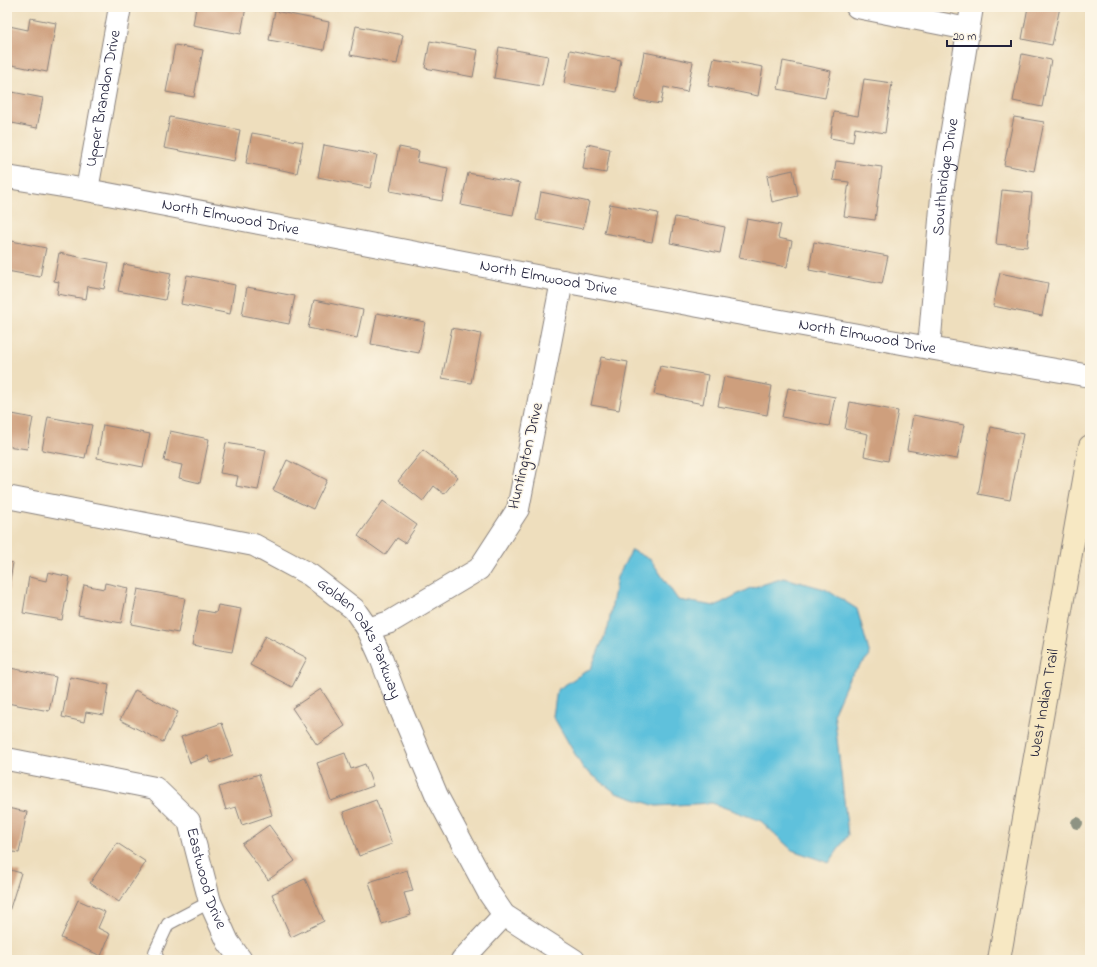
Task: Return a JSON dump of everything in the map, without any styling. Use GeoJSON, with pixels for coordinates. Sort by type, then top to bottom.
{"type":"FeatureCollection","features":[{"type":"Feature","properties":{"kind":"main road","name":"West Indian Trail"},"geometry":{"type":"LineString","coordinates":[[999,960],[1090,446]]}},
{"type":"Feature","properties":{"kind":"street","name":"Upper Brandon Drive"},"geometry":{"type":"LineString","coordinates":[[87,190],[120,7]]}},
{"type":"Feature","properties":{"kind":"street"},"geometry":{"type":"LineString","coordinates":[[857,7],[968,29]]}},
{"type":"Feature","properties":{"kind":"street","name":"Southbridge Drive"},"geometry":{"type":"LineString","coordinates":[[929,348],[942,185],[972,7]]}},
{"type":"Feature","properties":{"kind":"street","name":"North Elmwood Drive"},"geometry":{"type":"LineString","coordinates":[[7,176],[562,281],[1090,376]]}},
{"type":"Feature","properties":{"kind":"street","name":"Huntington Drive"},"geometry":{"type":"LineString","coordinates":[[368,629],[390,622],[479,569],[518,509],[562,281]]}},
{"type":"Feature","properties":{"kind":"street","name":"Golden Oaks Parkway"},"geometry":{"type":"LineString","coordinates":[[7,497],[254,545],[310,575],[354,609],[368,629],[381,658],[437,796],[489,894],[504,915],[574,960]]}},
{"type":"Feature","properties":{"kind":"street","name":"Eastwood Drive"},"geometry":{"type":"LineString","coordinates":[[7,759],[155,788],[189,821],[210,902],[228,942],[241,960]]}},
{"type":"Feature","properties":{"kind":"street"},"geometry":{"type":"LineString","coordinates":[[462,960],[504,915]]}},
{"type":"Feature","properties":{"kind":"lane"},"geometry":{"type":"LineString","coordinates":[[158,960],[155,952],[168,924],[210,902]]}},
{"type":"Feature","properties":{"kind":"water"},"geometry":{"type":"Polygon","coordinates":[[[632,550],[651,560],[678,600],[715,606],[748,589],[784,578],[825,589],[857,609],[870,655],[849,678],[834,712],[848,835],[829,863],[792,850],[761,821],[712,803],[656,806],[616,793],[583,768],[553,716],[557,690],[591,668],[608,628],[617,577],[632,550]]]}},
{"type":"Feature","properties":{"kind":"building"},"geometry":{"type":"Polygon","coordinates":[[[196,7],[246,7],[241,34],[193,25],[196,7]]]}},
{"type":"Feature","properties":{"kind":"building"},"geometry":{"type":"Polygon","coordinates":[[[1028,7],[1060,7],[1052,45],[1022,39],[1028,7]]]}},
{"type":"Feature","properties":{"kind":"building"},"geometry":{"type":"Polygon","coordinates":[[[275,11],[329,22],[324,50],[269,40],[275,11]]]}},
{"type":"Feature","properties":{"kind":"building"},"geometry":{"type":"Polygon","coordinates":[[[30,18],[56,23],[47,72],[7,64],[7,38],[9,26],[28,30],[30,18]]]}},
{"type":"Feature","properties":{"kind":"building"},"geometry":{"type":"Polygon","coordinates":[[[356,26],[403,35],[397,64],[350,55],[356,26]]]}},
{"type":"Feature","properties":{"kind":"building"},"geometry":{"type":"Polygon","coordinates":[[[430,41],[478,50],[473,77],[425,68],[430,41]]]}},
{"type":"Feature","properties":{"kind":"building"},"geometry":{"type":"Polygon","coordinates":[[[175,45],[203,50],[194,97],[166,92],[175,45]]]}},
{"type":"Feature","properties":{"kind":"building"},"geometry":{"type":"Polygon","coordinates":[[[499,47],[548,56],[542,86],[494,78],[499,47]]]}},
{"type":"Feature","properties":{"kind":"building"},"geometry":{"type":"Polygon","coordinates":[[[570,50],[621,60],[616,92],[564,83],[570,50]]]}},
{"type":"Feature","properties":{"kind":"building"},"geometry":{"type":"Polygon","coordinates":[[[644,52],[693,62],[687,92],[664,87],[661,104],[635,100],[644,52]]]}},
{"type":"Feature","properties":{"kind":"building"},"geometry":{"type":"Polygon","coordinates":[[[1022,54],[1051,60],[1042,107],[1013,101],[1022,54]]]}},
{"type":"Feature","properties":{"kind":"building"},"geometry":{"type":"Polygon","coordinates":[[[714,58],[763,67],[758,96],[708,86],[714,58]]]}},
{"type":"Feature","properties":{"kind":"building"},"geometry":{"type":"Polygon","coordinates":[[[783,61],[831,71],[825,98],[778,89],[783,61]]]}},
{"type":"Feature","properties":{"kind":"building"},"geometry":{"type":"Polygon","coordinates":[[[864,79],[892,83],[885,133],[855,128],[853,142],[830,138],[834,112],[858,116],[864,79]]]}},
{"type":"Feature","properties":{"kind":"building"},"geometry":{"type":"Polygon","coordinates":[[[7,91],[43,98],[37,128],[7,122],[7,91]]]}},
{"type":"Feature","properties":{"kind":"building"},"geometry":{"type":"Polygon","coordinates":[[[170,117],[240,130],[234,161],[164,148],[170,117]]]}},
{"type":"Feature","properties":{"kind":"building"},"geometry":{"type":"Polygon","coordinates":[[[1014,117],[1044,122],[1034,171],[1004,165],[1014,117]]]}},
{"type":"Feature","properties":{"kind":"building"},"geometry":{"type":"Polygon","coordinates":[[[252,133],[303,142],[297,173],[246,163],[252,133]]]}},
{"type":"Feature","properties":{"kind":"building"},"geometry":{"type":"Polygon","coordinates":[[[587,144],[610,149],[606,173],[583,169],[587,144]]]}},
{"type":"Feature","properties":{"kind":"building"},"geometry":{"type":"Polygon","coordinates":[[[324,145],[377,155],[370,188],[318,177],[324,145]]]}},
{"type":"Feature","properties":{"kind":"building"},"geometry":{"type":"Polygon","coordinates":[[[399,147],[419,151],[417,162],[448,168],[442,201],[390,191],[399,147]]]}},
{"type":"Feature","properties":{"kind":"building"},"geometry":{"type":"Polygon","coordinates":[[[836,161],[882,167],[875,220],[844,216],[849,182],[833,180],[836,161]]]}},
{"type":"Feature","properties":{"kind":"building"},"geometry":{"type":"Polygon","coordinates":[[[793,170],[798,196],[772,202],[767,176],[793,170]]]}},
{"type":"Feature","properties":{"kind":"building"},"geometry":{"type":"Polygon","coordinates":[[[468,173],[520,183],[513,215],[461,205],[468,173]]]}},
{"type":"Feature","properties":{"kind":"building"},"geometry":{"type":"Polygon","coordinates":[[[1002,190],[1032,193],[1027,247],[996,244],[1002,190]]]}},
{"type":"Feature","properties":{"kind":"building"},"geometry":{"type":"Polygon","coordinates":[[[541,192],[589,202],[583,229],[536,220],[541,192]]]}},
{"type":"Feature","properties":{"kind":"building"},"geometry":{"type":"Polygon","coordinates":[[[610,204],[658,213],[652,242],[604,233],[610,204]]]}},
{"type":"Feature","properties":{"kind":"building"},"geometry":{"type":"Polygon","coordinates":[[[675,217],[725,227],[720,253],[670,243],[675,217]]]}},
{"type":"Feature","properties":{"kind":"building"},"geometry":{"type":"Polygon","coordinates":[[[747,219],[781,225],[778,238],[792,241],[787,267],[739,258],[747,219]]]}},
{"type":"Feature","properties":{"kind":"building"},"geometry":{"type":"Polygon","coordinates":[[[7,240],[46,248],[40,277],[7,271],[7,240]]]}},
{"type":"Feature","properties":{"kind":"building"},"geometry":{"type":"Polygon","coordinates":[[[814,242],[888,256],[882,284],[809,270],[814,242]]]}},
{"type":"Feature","properties":{"kind":"building"},"geometry":{"type":"Polygon","coordinates":[[[59,253],[109,263],[104,289],[88,286],[86,299],[57,294],[59,282],[54,281],[59,253]]]}},
{"type":"Feature","properties":{"kind":"building"},"geometry":{"type":"Polygon","coordinates":[[[124,264],[171,273],[165,300],[118,291],[124,264]]]}},
{"type":"Feature","properties":{"kind":"building"},"geometry":{"type":"Polygon","coordinates":[[[1000,273],[1048,283],[1042,316],[993,306],[1000,273]]]}},
{"type":"Feature","properties":{"kind":"building"},"geometry":{"type":"Polygon","coordinates":[[[187,275],[235,285],[230,314],[181,304],[187,275]]]}},
{"type":"Feature","properties":{"kind":"building"},"geometry":{"type":"Polygon","coordinates":[[[247,287],[295,296],[289,324],[242,315],[247,287]]]}},
{"type":"Feature","properties":{"kind":"building"},"geometry":{"type":"Polygon","coordinates":[[[314,300],[363,310],[357,338],[308,328],[314,300]]]}},
{"type":"Feature","properties":{"kind":"building"},"geometry":{"type":"Polygon","coordinates":[[[377,313],[425,322],[419,353],[371,344],[377,313]]]}},
{"type":"Feature","properties":{"kind":"building"},"geometry":{"type":"Polygon","coordinates":[[[452,328],[481,334],[471,383],[442,378],[452,328]]]}},
{"type":"Feature","properties":{"kind":"building"},"geometry":{"type":"Polygon","coordinates":[[[601,357],[628,362],[619,410],[591,405],[601,357]]]}},
{"type":"Feature","properties":{"kind":"building"},"geometry":{"type":"Polygon","coordinates":[[[660,366],[708,375],[703,404],[654,394],[660,366]]]}},
{"type":"Feature","properties":{"kind":"building"},"geometry":{"type":"Polygon","coordinates":[[[724,377],[772,386],[767,415],[718,406],[724,377]]]}},
{"type":"Feature","properties":{"kind":"building"},"geometry":{"type":"Polygon","coordinates":[[[788,388],[835,397],[829,426],[782,417],[788,388]]]}},
{"type":"Feature","properties":{"kind":"building"},"geometry":{"type":"Polygon","coordinates":[[[850,402],[898,411],[888,461],[864,456],[868,434],[845,429],[850,402]]]}},
{"type":"Feature","properties":{"kind":"building"},"geometry":{"type":"Polygon","coordinates":[[[7,413],[33,418],[27,449],[7,446],[7,413]]]}},
{"type":"Feature","properties":{"kind":"building"},"geometry":{"type":"Polygon","coordinates":[[[913,415],[964,425],[957,459],[907,450],[913,415]]]}},
{"type":"Feature","properties":{"kind":"building"},"geometry":{"type":"Polygon","coordinates":[[[48,417],[92,425],[85,458],[42,450],[48,417]]]}},
{"type":"Feature","properties":{"kind":"building"},"geometry":{"type":"Polygon","coordinates":[[[103,425],[150,434],[143,467],[97,458],[103,425]]]}},
{"type":"Feature","properties":{"kind":"building"},"geometry":{"type":"Polygon","coordinates":[[[991,427],[1023,434],[1010,500],[978,494],[991,427]]]}},
{"type":"Feature","properties":{"kind":"building"},"geometry":{"type":"Polygon","coordinates":[[[170,431],[209,439],[200,483],[179,478],[182,465],[164,461],[170,431]]]}},
{"type":"Feature","properties":{"kind":"building"},"geometry":{"type":"Polygon","coordinates":[[[226,443],[266,450],[258,490],[236,486],[238,476],[220,473],[226,443]]]}},
{"type":"Feature","properties":{"kind":"building"},"geometry":{"type":"Polygon","coordinates":[[[423,450],[458,477],[444,494],[434,486],[423,501],[398,481],[423,450]]]}},
{"type":"Feature","properties":{"kind":"building"},"geometry":{"type":"Polygon","coordinates":[[[287,460],[327,480],[313,509],[273,490],[287,460]]]}},
{"type":"Feature","properties":{"kind":"building"},"geometry":{"type":"Polygon","coordinates":[[[383,501],[417,525],[405,543],[397,538],[385,555],[358,536],[383,501]]]}},
{"type":"Feature","properties":{"kind":"building"},"geometry":{"type":"Polygon","coordinates":[[[7,562],[13,563],[8,591],[7,591],[7,562]]]}},
{"type":"Feature","properties":{"kind":"building"},"geometry":{"type":"Polygon","coordinates":[[[48,572],[70,577],[62,620],[23,613],[29,577],[46,581],[48,572]]]}},
{"type":"Feature","properties":{"kind":"building"},"geometry":{"type":"Polygon","coordinates":[[[105,583],[128,588],[121,623],[78,615],[84,585],[104,589],[105,583]]]}},
{"type":"Feature","properties":{"kind":"building"},"geometry":{"type":"Polygon","coordinates":[[[138,589],[185,598],[178,633],[131,624],[138,589]]]}},
{"type":"Feature","properties":{"kind":"building"},"geometry":{"type":"Polygon","coordinates":[[[218,605],[241,609],[232,652],[192,645],[199,610],[216,613],[218,605]]]}},
{"type":"Feature","properties":{"kind":"building"},"geometry":{"type":"Polygon","coordinates":[[[265,636],[307,658],[292,687],[250,665],[265,636]]]}},
{"type":"Feature","properties":{"kind":"building"},"geometry":{"type":"Polygon","coordinates":[[[10,668],[56,677],[49,711],[7,703],[7,681],[10,668]]]}},
{"type":"Feature","properties":{"kind":"building"},"geometry":{"type":"Polygon","coordinates":[[[70,677],[109,685],[104,715],[86,712],[84,722],[62,717],[70,677]]]}},
{"type":"Feature","properties":{"kind":"building"},"geometry":{"type":"Polygon","coordinates":[[[321,689],[345,726],[317,745],[292,708],[321,689]]]}},
{"type":"Feature","properties":{"kind":"building"},"geometry":{"type":"Polygon","coordinates":[[[135,690],[178,712],[163,742],[120,720],[135,690]]]}},
{"type":"Feature","properties":{"kind":"building"},"geometry":{"type":"Polygon","coordinates":[[[222,723],[233,755],[211,763],[208,756],[190,763],[181,737],[222,723]]]}},
{"type":"Feature","properties":{"kind":"building"},"geometry":{"type":"Polygon","coordinates":[[[345,753],[351,769],[365,764],[373,786],[331,801],[317,763],[345,753]]]}},
{"type":"Feature","properties":{"kind":"building"},"geometry":{"type":"Polygon","coordinates":[[[259,774],[272,815],[242,825],[236,807],[226,810],[219,787],[259,774]]]}},
{"type":"Feature","properties":{"kind":"building"},"geometry":{"type":"Polygon","coordinates":[[[376,800],[392,844],[359,856],[343,812],[376,800]]]}},
{"type":"Feature","properties":{"kind":"building"},"geometry":{"type":"Polygon","coordinates":[[[7,808],[27,812],[19,853],[7,851],[7,808]]]}},
{"type":"Feature","properties":{"kind":"building"},"geometry":{"type":"Polygon","coordinates":[[[269,825],[295,861],[268,880],[242,844],[269,825]]]}},
{"type":"Feature","properties":{"kind":"building"},"geometry":{"type":"Polygon","coordinates":[[[117,843],[146,862],[119,902],[90,883],[117,843]]]}},
{"type":"Feature","properties":{"kind":"building"},"geometry":{"type":"Polygon","coordinates":[[[7,869],[21,873],[7,918],[7,869]]]}},
{"type":"Feature","properties":{"kind":"building"},"geometry":{"type":"Polygon","coordinates":[[[407,870],[413,891],[404,893],[411,915],[382,924],[369,882],[407,870]]]}},
{"type":"Feature","properties":{"kind":"building"},"geometry":{"type":"Polygon","coordinates":[[[305,879],[324,921],[291,937],[272,894],[305,879]]]}},
{"type":"Feature","properties":{"kind":"building"},"geometry":{"type":"Polygon","coordinates":[[[78,900],[105,912],[98,928],[110,934],[101,956],[61,938],[78,900]]]}}]}
